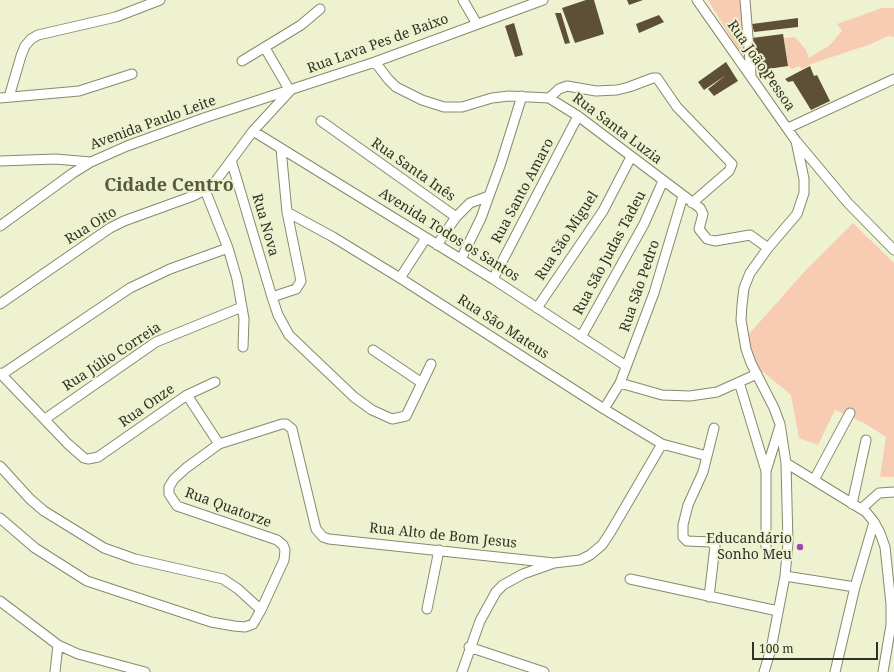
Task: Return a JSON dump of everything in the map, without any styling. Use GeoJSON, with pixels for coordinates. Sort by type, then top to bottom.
{"type":"FeatureCollection","features":[{"type":"Feature","properties":{"kind":"street"},"geometry":{"type":"LineString","coordinates":[[132,74],[79,91],[4,98],[25,46],[31,39],[38,35],[116,17],[160,0]]}},
{"type":"Feature","properties":{"kind":"street"},"geometry":{"type":"LineString","coordinates":[[463,0],[476,24]]}},
{"type":"Feature","properties":{"kind":"street","name":"Rua Lava Pes de Baixo"},"geometry":{"type":"LineString","coordinates":[[290,91],[375,62],[543,0]]}},
{"type":"Feature","properties":{"kind":"street","name":"Rua João Pessoa"},"geometry":{"type":"LineString","coordinates":[[697,0],[796,141]]}},
{"type":"Feature","properties":{"kind":"street"},"geometry":{"type":"LineString","coordinates":[[745,0],[751,75]]}},
{"type":"Feature","properties":{"kind":"street"},"geometry":{"type":"LineString","coordinates":[[242,61],[301,25],[320,9]]}},
{"type":"Feature","properties":{"kind":"street"},"geometry":{"type":"LineString","coordinates":[[265,48],[290,91]]}},
{"type":"Feature","properties":{"kind":"street","name":"Rua Santa Luzia"},"geometry":{"type":"LineString","coordinates":[[375,62],[388,79],[402,90],[422,100],[444,107],[462,107],[492,98],[522,96],[548,98],[578,116],[703,212],[699,229],[702,236],[714,241],[750,235],[768,248]]}},
{"type":"Feature","properties":{"kind":"street"},"geometry":{"type":"LineString","coordinates":[[548,98],[559,90],[572,86],[596,91],[616,90],[657,78],[677,107],[730,160],[731,169],[692,203]]}},
{"type":"Feature","properties":{"kind":"street"},"geometry":{"type":"LineString","coordinates":[[788,128],[894,79]]}},
{"type":"Feature","properties":{"kind":"street","name":"Rua Oito"},"geometry":{"type":"LineString","coordinates":[[0,304],[110,228],[124,221],[193,196],[205,190],[215,182],[253,131],[290,91]]}},
{"type":"Feature","properties":{"kind":"street","name":"Avenida Paulo Leite"},"geometry":{"type":"LineString","coordinates":[[0,161],[54,159],[91,162],[149,137],[290,91]]}},
{"type":"Feature","properties":{"kind":"street"},"geometry":{"type":"LineString","coordinates":[[461,259],[489,196],[510,138],[522,96]]}},
{"type":"Feature","properties":{"kind":"street","name":"Rua Santo Amaro"},"geometry":{"type":"LineString","coordinates":[[493,279],[578,116]]}},
{"type":"Feature","properties":{"kind":"street","name":"Rua Santa Inês"},"geometry":{"type":"LineString","coordinates":[[321,121],[456,217],[470,203],[489,196]]}},
{"type":"Feature","properties":{"kind":"street","name":"Avenida Todos os Santos"},"geometry":{"type":"LineString","coordinates":[[253,131],[493,279],[626,366]]}},
{"type":"Feature","properties":{"kind":"street"},"geometry":{"type":"LineString","coordinates":[[764,672],[771,650],[785,576],[788,543],[786,463],[780,424],[744,342],[741,320],[744,288],[750,273],[768,248],[797,214],[802,204],[804,179],[796,141]]}},
{"type":"Feature","properties":{"kind":"street"},"geometry":{"type":"LineString","coordinates":[[796,141],[848,203],[894,250]]}},
{"type":"Feature","properties":{"kind":"street"},"geometry":{"type":"LineString","coordinates":[[272,297],[296,289],[301,281],[287,212],[281,148]]}},
{"type":"Feature","properties":{"kind":"street","name":"Rua São Miguel"},"geometry":{"type":"LineString","coordinates":[[536,308],[603,211],[631,157]]}},
{"type":"Feature","properties":{"kind":"street","name":"Rua Nova"},"geometry":{"type":"LineString","coordinates":[[231,160],[278,316],[289,335],[354,397],[372,410],[392,419],[406,416],[422,383]]}},
{"type":"Feature","properties":{"kind":"street"},"geometry":{"type":"LineString","coordinates":[[0,226],[91,162]]}},
{"type":"Feature","properties":{"kind":"street","name":"Rua São Judas Tadeu"},"geometry":{"type":"LineString","coordinates":[[581,337],[644,224],[663,181]]}},
{"type":"Feature","properties":{"kind":"street"},"geometry":{"type":"LineString","coordinates":[[205,190],[228,248],[237,279],[245,327],[243,347]]}},
{"type":"Feature","properties":{"kind":"street","name":"Rua São Pedro"},"geometry":{"type":"LineString","coordinates":[[604,409],[620,383],[654,293],[683,196]]}},
{"type":"Feature","properties":{"kind":"street","name":"Rua São Mateus"},"geometry":{"type":"LineString","coordinates":[[287,212],[333,237],[400,278],[604,409],[662,444],[707,456]]}},
{"type":"Feature","properties":{"kind":"street"},"geometry":{"type":"LineString","coordinates":[[437,244],[456,217]]}},
{"type":"Feature","properties":{"kind":"street"},"geometry":{"type":"LineString","coordinates":[[400,278],[426,238]]}},
{"type":"Feature","properties":{"kind":"street"},"geometry":{"type":"LineString","coordinates":[[45,419],[1,374],[130,288],[170,269],[228,248]]}},
{"type":"Feature","properties":{"kind":"street","name":"Rua Júlio Correia"},"geometry":{"type":"LineString","coordinates":[[45,419],[156,342],[242,307]]}},
{"type":"Feature","properties":{"kind":"street"},"geometry":{"type":"LineString","coordinates":[[373,350],[422,383],[431,364]]}},
{"type":"Feature","properties":{"kind":"street"},"geometry":{"type":"LineString","coordinates":[[620,383],[648,393],[676,397],[717,392],[757,374]]}},
{"type":"Feature","properties":{"kind":"street","name":"Rua Onze"},"geometry":{"type":"LineString","coordinates":[[45,419],[68,444],[84,458],[93,459],[187,395],[215,382]]}},
{"type":"Feature","properties":{"kind":"street"},"geometry":{"type":"LineString","coordinates":[[739,382],[766,471]]}},
{"type":"Feature","properties":{"kind":"street"},"geometry":{"type":"LineString","coordinates":[[187,395],[219,444]]}},
{"type":"Feature","properties":{"kind":"street"},"geometry":{"type":"LineString","coordinates":[[814,480],[850,413]]}},
{"type":"Feature","properties":{"kind":"street","name":"Rua Alto de Bom Jesus"},"geometry":{"type":"LineString","coordinates":[[219,444],[282,424],[289,426],[294,436],[316,530],[319,534],[329,539],[554,563]]}},
{"type":"Feature","properties":{"kind":"street"},"geometry":{"type":"LineString","coordinates":[[766,547],[766,471],[780,424]]}},
{"type":"Feature","properties":{"kind":"street"},"geometry":{"type":"LineString","coordinates":[[709,597],[715,546],[711,542],[687,541],[683,533],[684,515],[703,472],[714,428]]}},
{"type":"Feature","properties":{"kind":"street"},"geometry":{"type":"LineString","coordinates":[[852,504],[866,440]]}},
{"type":"Feature","properties":{"kind":"street","name":"Rua Quatorze"},"geometry":{"type":"LineString","coordinates":[[219,444],[186,468],[174,479],[169,486],[169,494],[177,506],[277,540],[284,545],[284,560],[261,610]]}},
{"type":"Feature","properties":{"kind":"street"},"geometry":{"type":"LineString","coordinates":[[462,672],[469,648],[490,601],[503,585],[523,574],[554,563],[580,560],[590,555],[602,545],[662,444]]}},
{"type":"Feature","properties":{"kind":"street"},"geometry":{"type":"LineString","coordinates":[[786,463],[861,509],[874,522],[880,534],[886,554],[890,584],[892,625],[884,672]]}},
{"type":"Feature","properties":{"kind":"street"},"geometry":{"type":"LineString","coordinates":[[0,466],[30,499],[40,507],[58,521],[104,548],[135,559],[223,579],[238,589],[261,610],[253,624],[245,627],[234,626],[211,622],[94,583],[74,574],[35,548],[0,518]]}},
{"type":"Feature","properties":{"kind":"street"},"geometry":{"type":"LineString","coordinates":[[861,509],[879,493],[894,492]]}},
{"type":"Feature","properties":{"kind":"street"},"geometry":{"type":"LineString","coordinates":[[835,672],[855,587],[874,522]]}},
{"type":"Feature","properties":{"kind":"street"},"geometry":{"type":"LineString","coordinates":[[427,609],[439,550]]}},
{"type":"Feature","properties":{"kind":"street"},"geometry":{"type":"LineString","coordinates":[[785,576],[855,587]]}},
{"type":"Feature","properties":{"kind":"street"},"geometry":{"type":"LineString","coordinates":[[630,579],[778,611]]}},
{"type":"Feature","properties":{"kind":"street"},"geometry":{"type":"LineString","coordinates":[[0,601],[58,645],[117,668],[145,672]]}},
{"type":"Feature","properties":{"kind":"street"},"geometry":{"type":"LineString","coordinates":[[55,672],[58,645]]}},
{"type":"Feature","properties":{"kind":"street"},"geometry":{"type":"LineString","coordinates":[[469,648],[544,672]]}},
{"type":"Feature","properties":{"kind":"shaded area"},"geometry":{"type":"Polygon","coordinates":[[[708,0],[741,0],[745,53],[743,55],[741,54],[708,0]]]}},
{"type":"Feature","properties":{"kind":"shaded area"},"geometry":{"type":"Polygon","coordinates":[[[882,8],[894,8],[894,37],[888,36],[871,44],[811,64],[802,69],[799,66],[792,69],[788,66],[784,38],[795,37],[806,50],[809,58],[830,45],[842,31],[837,24],[882,8]]]}},
{"type":"Feature","properties":{"kind":"shaded area"},"geometry":{"type":"Polygon","coordinates":[[[853,223],[894,263],[894,477],[880,477],[886,437],[864,423],[835,410],[818,445],[799,438],[791,395],[750,361],[748,335],[807,269],[853,223]]]}},
{"type":"Feature","properties":{"kind":"building"},"geometry":{"type":"Polygon","coordinates":[[[586,0],[594,0],[604,34],[575,43],[562,8],[586,0]]]}},
{"type":"Feature","properties":{"kind":"building"},"geometry":{"type":"Polygon","coordinates":[[[627,0],[643,0],[629,5],[627,0]]]}},
{"type":"Feature","properties":{"kind":"building"},"geometry":{"type":"Polygon","coordinates":[[[555,13],[561,13],[570,43],[565,44],[555,13]]]}},
{"type":"Feature","properties":{"kind":"building"},"geometry":{"type":"Polygon","coordinates":[[[659,15],[664,22],[639,33],[636,24],[659,15]]]}},
{"type":"Feature","properties":{"kind":"building"},"geometry":{"type":"Polygon","coordinates":[[[798,18],[798,27],[754,32],[752,24],[798,18]]]}},
{"type":"Feature","properties":{"kind":"building"},"geometry":{"type":"Polygon","coordinates":[[[514,23],[523,55],[515,57],[505,26],[514,23]]]}},
{"type":"Feature","properties":{"kind":"building"},"geometry":{"type":"Polygon","coordinates":[[[783,34],[788,66],[768,69],[770,77],[760,78],[752,38],[783,34]]]}},
{"type":"Feature","properties":{"kind":"building"},"geometry":{"type":"Polygon","coordinates":[[[726,62],[738,81],[714,96],[708,89],[726,75],[704,90],[698,82],[726,62]]]}},
{"type":"Feature","properties":{"kind":"building"},"geometry":{"type":"Polygon","coordinates":[[[810,66],[814,76],[817,75],[830,101],[811,110],[793,81],[788,82],[785,79],[810,66]]]}},
{"type":"Feature","properties":{"kind":"place","name":"Educandário Sonho Meu"},"geometry":{"type":"Point","coordinates":[800,547]}},
{"type":"Feature","properties":{"kind":"district","name":"Cidade Centro"},"geometry":{"type":"Point","coordinates":[169,186]}}]}
